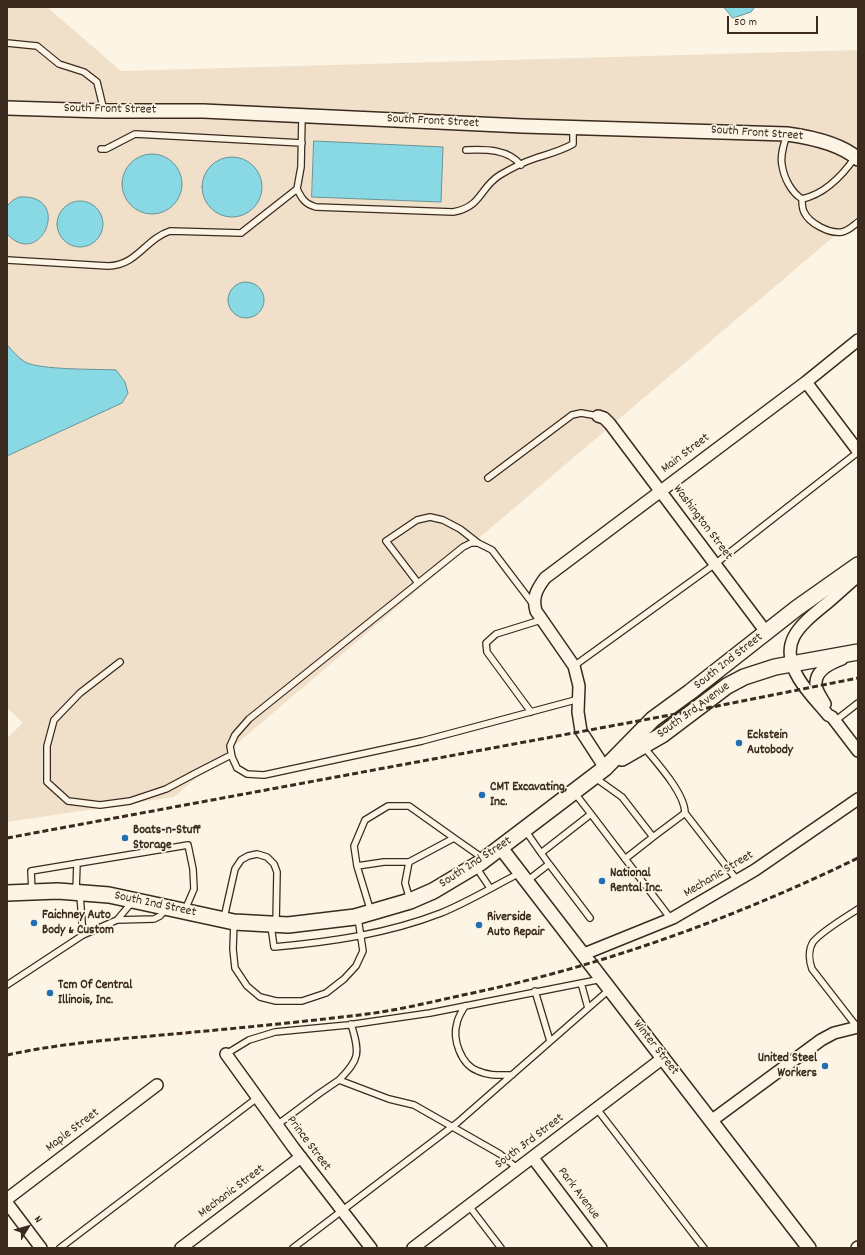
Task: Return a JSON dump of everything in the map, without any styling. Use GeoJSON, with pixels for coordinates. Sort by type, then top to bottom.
{"type":"FeatureCollection","features":[{"type":"Feature","properties":{"kind":"main road","name":"South 2nd Street"},"geometry":{"type":"LineString","coordinates":[[639,741],[653,719],[690,692],[802,604],[858,565]]}},
{"type":"Feature","properties":{"kind":"main road","name":"South 3rd Avenue"},"geometry":{"type":"LineString","coordinates":[[599,772],[639,741],[662,735],[726,686],[757,672],[792,663],[858,652]]}},
{"type":"Feature","properties":{"kind":"main road","name":"South 2nd Street"},"geometry":{"type":"LineString","coordinates":[[7,893],[78,892],[109,895],[134,899],[229,921],[274,925],[311,923],[365,914],[410,901],[433,891],[480,863],[599,772]]}},
{"type":"Feature","properties":{"kind":"street","name":"South Front Street"},"geometry":{"type":"LineString","coordinates":[[7,108],[104,111],[203,111],[573,128],[787,134],[822,141],[857,156]]}},
{"type":"Feature","properties":{"kind":"street","name":"Main Street"},"geometry":{"type":"LineString","coordinates":[[534,600],[546,578],[806,382],[858,340]]}},
{"type":"Feature","properties":{"kind":"street"},"geometry":{"type":"LineString","coordinates":[[806,382],[858,451]]}},
{"type":"Feature","properties":{"kind":"street","name":"Washington Street"},"geometry":{"type":"LineString","coordinates":[[598,416],[604,418],[610,424],[766,632]]}},
{"type":"Feature","properties":{"kind":"street"},"geometry":{"type":"LineString","coordinates":[[858,576],[802,623],[796,631],[790,646],[792,663],[798,678],[858,751]]}},
{"type":"Feature","properties":{"kind":"street"},"geometry":{"type":"LineString","coordinates":[[534,600],[541,620],[574,666],[579,686],[578,721],[580,732],[599,772]]}},
{"type":"Feature","properties":{"kind":"street"},"geometry":{"type":"LineString","coordinates":[[833,719],[830,710],[816,686],[816,679],[828,665],[858,652]]}},
{"type":"Feature","properties":{"kind":"street","name":"Mechanic Street"},"geometry":{"type":"LineString","coordinates":[[584,954],[671,919],[755,870],[858,800]]}},
{"type":"Feature","properties":{"kind":"street","name":"Winter Street"},"geometry":{"type":"LineString","coordinates":[[501,848],[809,1248]]}},
{"type":"Feature","properties":{"kind":"street"},"geometry":{"type":"LineString","coordinates":[[711,1121],[821,1040],[829,1035],[858,1027]]}},
{"type":"Feature","properties":{"kind":"street","name":"Prince Street"},"geometry":{"type":"LineString","coordinates":[[226,1054],[277,1125],[371,1248]]}},
{"type":"Feature","properties":{"kind":"street","name":"South 3rd Street"},"geometry":{"type":"LineString","coordinates":[[413,1248],[663,1058]]}},
{"type":"Feature","properties":{"kind":"street","name":"Maple Street"},"geometry":{"type":"LineString","coordinates":[[7,1199],[157,1085]]}},
{"type":"Feature","properties":{"kind":"street","name":"Mechanic Street"},"geometry":{"type":"LineString","coordinates":[[181,1248],[301,1157]]}},
{"type":"Feature","properties":{"kind":"street","name":"Park Avenue"},"geometry":{"type":"LineString","coordinates":[[533,1158],[601,1248]]}},
{"type":"Feature","properties":{"kind":"street"},"geometry":{"type":"LineString","coordinates":[[7,1203],[41,1248]]}},
{"type":"Feature","properties":{"kind":"lane"},"geometry":{"type":"LineString","coordinates":[[7,43],[37,46],[59,64],[84,72],[97,82],[104,111]]}},
{"type":"Feature","properties":{"kind":"lane"},"geometry":{"type":"LineString","coordinates":[[302,116],[301,167],[297,189],[303,200],[309,205],[316,207],[453,212],[464,210],[472,205],[480,197],[487,186],[499,175],[534,158],[565,149],[573,144],[573,128]]}},
{"type":"Feature","properties":{"kind":"lane"},"geometry":{"type":"LineString","coordinates":[[101,149],[106,149],[135,134],[302,143]]}},
{"type":"Feature","properties":{"kind":"lane"},"geometry":{"type":"LineString","coordinates":[[787,134],[783,150],[782,165],[794,195],[802,199],[812,197],[830,185],[857,156]]}},
{"type":"Feature","properties":{"kind":"lane"},"geometry":{"type":"LineString","coordinates":[[466,150],[497,151],[516,159],[520,165]]}},
{"type":"Feature","properties":{"kind":"lane"},"geometry":{"type":"LineString","coordinates":[[7,260],[118,266],[135,256],[162,233],[170,231],[241,233],[297,189]]}},
{"type":"Feature","properties":{"kind":"lane"},"geometry":{"type":"LineString","coordinates":[[802,199],[804,212],[811,221],[822,228],[832,232],[841,232],[858,222]]}},
{"type":"Feature","properties":{"kind":"lane"},"geometry":{"type":"LineString","coordinates":[[488,478],[572,415],[581,413],[598,416]]}},
{"type":"Feature","properties":{"kind":"lane"},"geometry":{"type":"LineString","coordinates":[[574,666],[715,564],[858,451]]}},
{"type":"Feature","properties":{"kind":"lane"},"geometry":{"type":"LineString","coordinates":[[418,583],[386,541],[417,520],[430,517],[443,520],[460,529],[478,543],[492,550],[534,600]]}},
{"type":"Feature","properties":{"kind":"lane"},"geometry":{"type":"LineString","coordinates":[[478,543],[471,543],[463,547],[249,718],[235,735],[230,746],[231,755],[237,768],[247,774],[264,775],[422,741],[579,699]]}},
{"type":"Feature","properties":{"kind":"lane"},"geometry":{"type":"LineString","coordinates":[[531,712],[488,652],[486,643],[496,634],[541,620]]}},
{"type":"Feature","properties":{"kind":"lane"},"geometry":{"type":"LineString","coordinates":[[120,662],[80,693],[54,720],[47,746],[47,782],[68,801],[100,805],[130,801],[166,789],[231,755]]}},
{"type":"Feature","properties":{"kind":"lane"},"geometry":{"type":"LineString","coordinates":[[833,719],[858,703]]}},
{"type":"Feature","properties":{"kind":"lane"},"geometry":{"type":"LineString","coordinates":[[639,741],[676,788],[685,805],[685,813],[737,880]]}},
{"type":"Feature","properties":{"kind":"lane"},"geometry":{"type":"LineString","coordinates":[[599,772],[622,797],[653,837]]}},
{"type":"Feature","properties":{"kind":"lane"},"geometry":{"type":"LineString","coordinates":[[574,792],[671,919]]}},
{"type":"Feature","properties":{"kind":"lane"},"geometry":{"type":"LineString","coordinates":[[490,888],[480,863],[454,838],[409,806],[388,806],[365,820],[354,846],[365,914],[362,936],[363,951],[356,966],[344,980],[326,993],[302,1001],[276,1001],[260,997],[247,986],[235,968],[229,921],[235,868],[241,860],[248,856],[257,854],[266,857],[274,864],[277,872],[274,947],[312,944],[362,936],[405,926],[442,912],[490,888],[524,877],[549,864]]}},
{"type":"Feature","properties":{"kind":"lane"},"geometry":{"type":"LineString","coordinates":[[625,859],[685,813]]}},
{"type":"Feature","properties":{"kind":"lane"},"geometry":{"type":"LineString","coordinates":[[541,853],[591,814]]}},
{"type":"Feature","properties":{"kind":"lane"},"geometry":{"type":"LineString","coordinates":[[524,830],[590,918]]}},
{"type":"Feature","properties":{"kind":"lane"},"geometry":{"type":"LineString","coordinates":[[357,866],[384,862],[409,862],[454,838]]}},
{"type":"Feature","properties":{"kind":"lane"},"geometry":{"type":"LineString","coordinates":[[32,892],[31,871],[188,845],[193,869],[194,889],[185,912]]}},
{"type":"Feature","properties":{"kind":"lane"},"geometry":{"type":"LineString","coordinates":[[409,862],[405,883],[410,901]]}},
{"type":"Feature","properties":{"kind":"lane"},"geometry":{"type":"LineString","coordinates":[[77,863],[78,892],[83,935]]}},
{"type":"Feature","properties":{"kind":"lane"},"geometry":{"type":"LineString","coordinates":[[117,920],[134,899]]}},
{"type":"Feature","properties":{"kind":"lane"},"geometry":{"type":"LineString","coordinates":[[7,985],[83,935],[117,920],[154,919],[160,916],[167,907]]}},
{"type":"Feature","properties":{"kind":"lane"},"geometry":{"type":"LineString","coordinates":[[858,908],[813,943],[809,963],[812,969],[858,1027]]}},
{"type":"Feature","properties":{"kind":"lane"},"geometry":{"type":"LineString","coordinates":[[226,1054],[249,1040],[275,1032],[430,1013],[602,978]]}},
{"type":"Feature","properties":{"kind":"lane"},"geometry":{"type":"LineString","coordinates":[[581,983],[588,1008]]}},
{"type":"Feature","properties":{"kind":"lane"},"geometry":{"type":"LineString","coordinates":[[293,1248],[452,1127],[610,989]]}},
{"type":"Feature","properties":{"kind":"lane"},"geometry":{"type":"LineString","coordinates":[[535,991],[550,1041]]}},
{"type":"Feature","properties":{"kind":"lane"},"geometry":{"type":"LineString","coordinates":[[465,1006],[456,1023],[456,1036],[460,1051],[466,1063],[477,1071],[492,1075],[512,1075]]}},
{"type":"Feature","properties":{"kind":"lane"},"geometry":{"type":"LineString","coordinates":[[277,1125],[339,1080],[351,1068],[356,1058],[356,1042],[350,1024]]}},
{"type":"Feature","properties":{"kind":"lane"},"geometry":{"type":"LineString","coordinates":[[339,1080],[389,1099],[414,1105],[500,1154],[518,1169]]}},
{"type":"Feature","properties":{"kind":"lane"},"geometry":{"type":"LineString","coordinates":[[60,1248],[257,1098]]}},
{"type":"Feature","properties":{"kind":"lane"},"geometry":{"type":"LineString","coordinates":[[597,1109],[704,1248]]}},
{"type":"Feature","properties":{"kind":"lane"},"geometry":{"type":"LineString","coordinates":[[469,1206],[501,1248]]}},
{"type":"Feature","properties":{"kind":"shaded area"},"geometry":{"type":"Polygon","coordinates":[[[7,7],[47,7],[121,71],[858,50],[858,216],[174,797],[7,822],[7,738],[23,723],[7,708],[7,7]]]}},
{"type":"Feature","properties":{"kind":"water"},"geometry":{"type":"Polygon","coordinates":[[[724,7],[755,7],[751,12],[733,18],[724,7]]]}},
{"type":"Feature","properties":{"kind":"water"},"geometry":{"type":"Polygon","coordinates":[[[314,141],[443,147],[441,202],[312,197],[314,141]]]}},
{"type":"Feature","properties":{"kind":"water"},"geometry":{"type":"Polygon","coordinates":[[[146,154],[158,154],[174,162],[180,172],[182,184],[180,196],[174,206],[158,214],[146,214],[130,206],[122,190],[122,178],[130,162],[146,154]]]}},
{"type":"Feature","properties":{"kind":"water"},"geometry":{"type":"Polygon","coordinates":[[[226,157],[238,157],[254,165],[260,175],[262,187],[260,199],[254,209],[238,217],[226,217],[210,209],[202,193],[202,181],[210,165],[226,157]]]}},
{"type":"Feature","properties":{"kind":"water"},"geometry":{"type":"Polygon","coordinates":[[[19,197],[36,199],[45,206],[48,217],[46,228],[40,237],[31,243],[20,243],[7,234],[7,206],[19,197]]]}},
{"type":"Feature","properties":{"kind":"water"},"geometry":{"type":"Polygon","coordinates":[[[75,201],[85,201],[93,205],[99,211],[103,219],[103,229],[99,237],[93,243],[85,247],[75,247],[67,243],[61,237],[57,229],[57,219],[61,211],[67,205],[75,201]]]}},
{"type":"Feature","properties":{"kind":"water"},"geometry":{"type":"Polygon","coordinates":[[[250,282],[259,287],[263,293],[263,307],[259,313],[250,318],[242,318],[233,313],[229,307],[228,296],[233,287],[239,283],[250,282]]]}},
{"type":"Feature","properties":{"kind":"water"},"geometry":{"type":"Polygon","coordinates":[[[7,345],[22,360],[32,365],[55,368],[116,370],[125,382],[128,393],[122,403],[7,456],[7,345]]]}},
{"type":"Feature","properties":{"kind":"railway"},"geometry":{"type":"LineString","coordinates":[[7,838],[692,711],[858,678]]}},
{"type":"Feature","properties":{"kind":"railway"},"geometry":{"type":"LineString","coordinates":[[7,1055],[48,1047],[90,1042],[270,1025],[379,1012],[415,1006],[514,984],[665,939],[762,901],[858,858]]}},
{"type":"Feature","properties":{"kind":"place","name":"Eckstein Autobody"},"geometry":{"type":"Point","coordinates":[739,743]}},
{"type":"Feature","properties":{"kind":"place","name":"CMT Excavating, Inc."},"geometry":{"type":"Point","coordinates":[482,795]}},
{"type":"Feature","properties":{"kind":"place","name":"Boats-n-Stuff Storage"},"geometry":{"type":"Point","coordinates":[125,838]}},
{"type":"Feature","properties":{"kind":"place","name":"National Rental Inc."},"geometry":{"type":"Point","coordinates":[602,881]}},
{"type":"Feature","properties":{"kind":"place","name":"Faichney Auto Body & Custom"},"geometry":{"type":"Point","coordinates":[34,923]}},
{"type":"Feature","properties":{"kind":"place","name":"Riverside Auto Repair"},"geometry":{"type":"Point","coordinates":[479,925]}},
{"type":"Feature","properties":{"kind":"place","name":"Tcm Of Central Illinois, Inc."},"geometry":{"type":"Point","coordinates":[50,993]}},
{"type":"Feature","properties":{"kind":"place","name":"United Steel Workers"},"geometry":{"type":"Point","coordinates":[825,1066]}}]}
